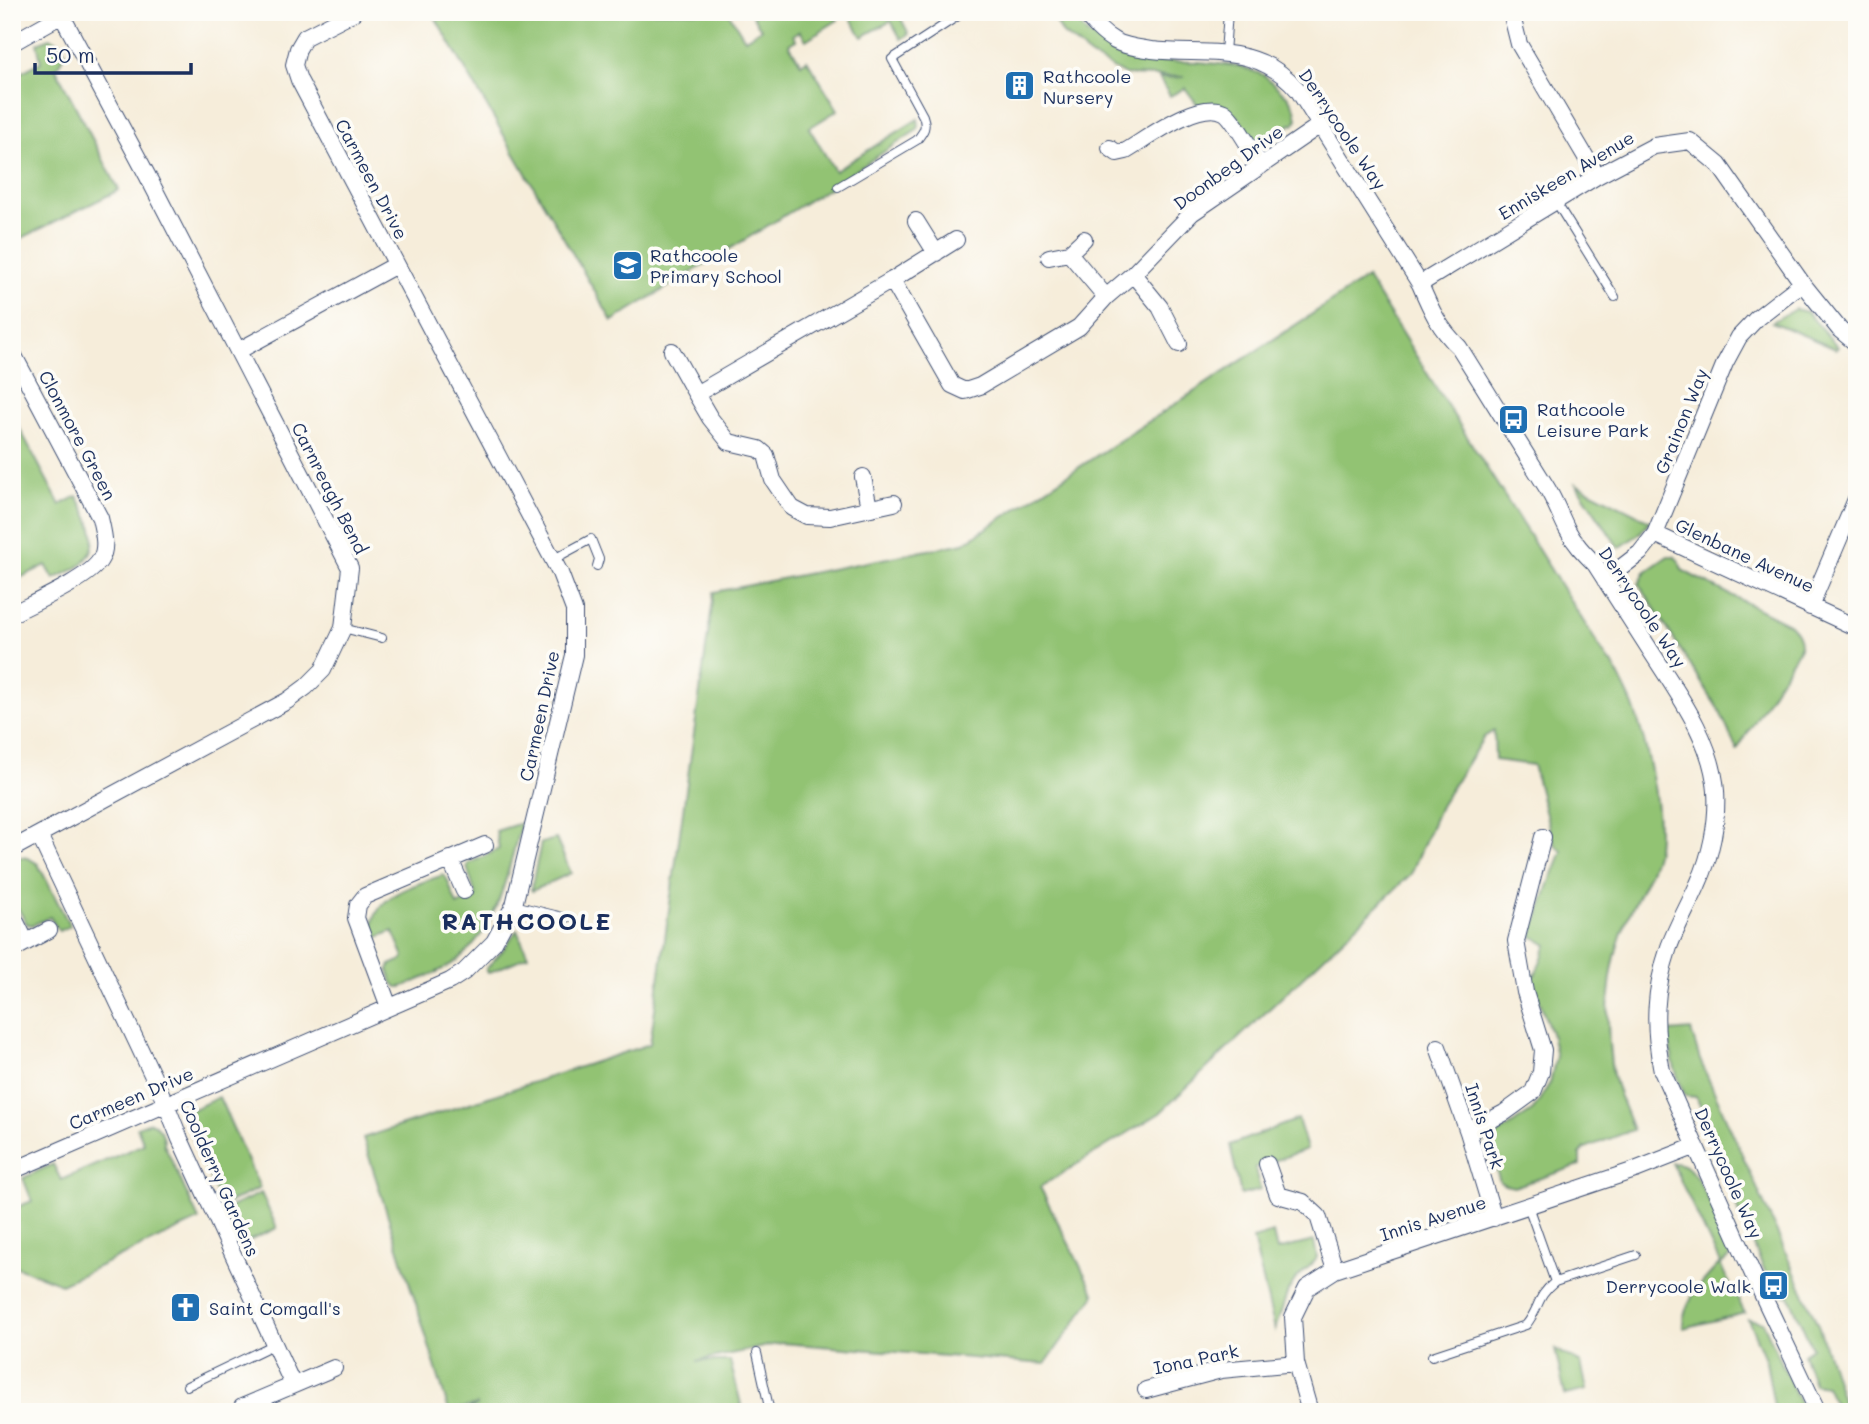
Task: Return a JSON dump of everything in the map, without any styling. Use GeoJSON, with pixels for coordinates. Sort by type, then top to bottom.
{"type":"FeatureCollection","features":[{"type":"Feature","properties":{"kind":"street","name":"Carmeen Drive"},"geometry":{"type":"LineString","coordinates":[[12,1171],[450,981],[464,972],[494,942],[514,905],[573,655],[574,610],[560,573],[299,80],[294,65],[298,49],[305,37],[354,12]]}},
{"type":"Feature","properties":{"kind":"street","name":"Derrycoole Way"},"geometry":{"type":"LineString","coordinates":[[1084,12],[1098,30],[1116,42],[1136,48],[1248,57],[1269,65],[1285,76],[1298,90],[1420,284],[1442,330],[1460,347],[1557,503],[1577,547],[1595,564],[1686,707],[1711,765],[1716,790],[1716,819],[1711,848],[1700,881],[1670,944],[1657,991],[1656,1042],[1662,1072],[1818,1412]]}},
{"type":"Feature","properties":{"kind":"street"},"geometry":{"type":"LineString","coordinates":[[1511,12],[1519,44],[1597,176]]}},
{"type":"Feature","properties":{"kind":"street"},"geometry":{"type":"LineString","coordinates":[[12,43],[61,14]]}},
{"type":"Feature","properties":{"kind":"street","name":"Carnreagh Bend"},"geometry":{"type":"LineString","coordinates":[[12,849],[286,701],[306,687],[323,670],[343,628],[350,568],[61,14]]}},
{"type":"Feature","properties":{"kind":"street"},"geometry":{"type":"LineString","coordinates":[[1110,148],[1117,153],[1126,151],[1189,114],[1200,110],[1213,110],[1224,112],[1232,120],[1261,166]]}},
{"type":"Feature","properties":{"kind":"street","name":"Doonbeg Drive"},"geometry":{"type":"LineString","coordinates":[[892,280],[952,385],[965,391],[980,386],[1079,327],[1192,213],[1320,125]]}},
{"type":"Feature","properties":{"kind":"street","name":"Enniskeen Avenue"},"geometry":{"type":"LineString","coordinates":[[1420,284],[1597,176],[1654,146],[1690,141],[1719,165],[1802,284],[1840,330],[1857,344]]}},
{"type":"Feature","properties":{"kind":"street"},"geometry":{"type":"LineString","coordinates":[[916,220],[936,253]]}},
{"type":"Feature","properties":{"kind":"street"},"geometry":{"type":"LineString","coordinates":[[1049,257],[1069,253],[1084,239]]}},
{"type":"Feature","properties":{"kind":"street"},"geometry":{"type":"LineString","coordinates":[[696,394],[956,240]]}},
{"type":"Feature","properties":{"kind":"street"},"geometry":{"type":"LineString","coordinates":[[1069,253],[1106,298]]}},
{"type":"Feature","properties":{"kind":"street"},"geometry":{"type":"LineString","coordinates":[[238,351],[396,265]]}},
{"type":"Feature","properties":{"kind":"street"},"geometry":{"type":"LineString","coordinates":[[1133,274],[1160,306],[1179,344]]}},
{"type":"Feature","properties":{"kind":"street","name":"Grainon Way"},"geometry":{"type":"LineString","coordinates":[[1605,580],[1640,552],[1655,534],[1725,363],[1739,337],[1757,318],[1802,284]]}},
{"type":"Feature","properties":{"kind":"street"},"geometry":{"type":"LineString","coordinates":[[673,351],[710,418],[729,442],[759,449],[766,455],[773,480],[792,508],[807,516],[830,517],[894,503]]}},
{"type":"Feature","properties":{"kind":"street","name":"Clonmore Green"},"geometry":{"type":"LineString","coordinates":[[12,352],[100,518],[105,538],[102,559],[91,572],[12,614]]}},
{"type":"Feature","properties":{"kind":"street"},"geometry":{"type":"LineString","coordinates":[[863,477],[869,508]]}},
{"type":"Feature","properties":{"kind":"street"},"geometry":{"type":"LineString","coordinates":[[1810,607],[1857,497]]}},
{"type":"Feature","properties":{"kind":"street","name":"Glenbane Avenue"},"geometry":{"type":"LineString","coordinates":[[1655,534],[1857,628]]}},
{"type":"Feature","properties":{"kind":"street","name":"Coolderry Gardens"},"geometry":{"type":"LineString","coordinates":[[38,835],[166,1104],[293,1385]]}},
{"type":"Feature","properties":{"kind":"street"},"geometry":{"type":"LineString","coordinates":[[1468,1132],[1504,1113],[1533,1092],[1541,1072],[1543,1050],[1525,992],[1516,941],[1543,837]]}},
{"type":"Feature","properties":{"kind":"street"},"geometry":{"type":"LineString","coordinates":[[389,1007],[356,918],[358,905],[365,896],[485,845]]}},
{"type":"Feature","properties":{"kind":"street"},"geometry":{"type":"LineString","coordinates":[[450,859],[464,891]]}},
{"type":"Feature","properties":{"kind":"street"},"geometry":{"type":"LineString","coordinates":[[12,914],[19,946],[49,930]]}},
{"type":"Feature","properties":{"kind":"street","name":"Innis Park"},"geometry":{"type":"LineString","coordinates":[[1438,1047],[1494,1218]]}},
{"type":"Feature","properties":{"kind":"street","name":"Innis Avenue"},"geometry":{"type":"LineString","coordinates":[[1310,1412],[1296,1363],[1293,1317],[1307,1288],[1335,1270],[1635,1170],[1696,1146]]}},
{"type":"Feature","properties":{"kind":"street"},"geometry":{"type":"LineString","coordinates":[[1267,1164],[1278,1195],[1303,1202],[1318,1216],[1335,1270]]}},
{"type":"Feature","properties":{"kind":"street","name":"Iona Park"},"geometry":{"type":"LineString","coordinates":[[1146,1390],[1221,1370],[1296,1363]]}},
{"type":"Feature","properties":{"kind":"street"},"geometry":{"type":"LineString","coordinates":[[242,1407],[334,1368]]}},
{"type":"Feature","properties":{"kind":"lane"},"geometry":{"type":"LineString","coordinates":[[838,187],[918,140],[924,131],[923,116],[892,59],[964,12]]}},
{"type":"Feature","properties":{"kind":"lane"},"geometry":{"type":"LineString","coordinates":[[1225,54],[1228,12]]}},
{"type":"Feature","properties":{"kind":"lane"},"geometry":{"type":"LineString","coordinates":[[1556,202],[1615,297]]}},
{"type":"Feature","properties":{"kind":"lane"},"geometry":{"type":"LineString","coordinates":[[552,560],[591,539],[599,559],[597,566]]}},
{"type":"Feature","properties":{"kind":"lane"},"geometry":{"type":"LineString","coordinates":[[343,628],[382,638]]}},
{"type":"Feature","properties":{"kind":"lane"},"geometry":{"type":"LineString","coordinates":[[514,905],[568,918]]}},
{"type":"Feature","properties":{"kind":"lane"},"geometry":{"type":"LineString","coordinates":[[1528,1206],[1555,1282]]}},
{"type":"Feature","properties":{"kind":"lane"},"geometry":{"type":"LineString","coordinates":[[1432,1356],[1526,1325],[1535,1314],[1544,1290],[1555,1282],[1636,1255]]}},
{"type":"Feature","properties":{"kind":"lane"},"geometry":{"type":"LineString","coordinates":[[187,1386],[275,1344]]}},
{"type":"Feature","properties":{"kind":"lane"},"geometry":{"type":"LineString","coordinates":[[757,1353],[770,1412]]}},
{"type":"Feature","properties":{"kind":"green space"},"geometry":{"type":"Polygon","coordinates":[[[432,12],[728,12],[745,39],[761,29],[750,12],[834,12],[838,20],[806,40],[800,31],[793,35],[796,40],[789,44],[801,64],[807,60],[838,110],[809,128],[835,171],[918,119],[919,126],[917,130],[826,190],[612,321],[432,12]]]}},
{"type":"Feature","properties":{"kind":"green space"},"geometry":{"type":"Polygon","coordinates":[[[847,12],[907,12],[900,17],[909,34],[901,39],[891,21],[862,37],[847,12]]]}},
{"type":"Feature","properties":{"kind":"green space"},"geometry":{"type":"Polygon","coordinates":[[[1050,12],[1070,12],[1087,34],[1122,57],[1239,66],[1264,75],[1288,97],[1297,119],[1294,125],[1291,124],[1277,138],[1260,148],[1236,115],[1197,104],[1185,88],[1170,96],[1159,78],[1184,77],[1125,75],[1091,56],[1063,34],[1050,12]]]}},
{"type":"Feature","properties":{"kind":"green space"},"geometry":{"type":"Polygon","coordinates":[[[50,38],[57,41],[66,52],[56,69],[119,190],[12,243],[12,77],[41,62],[37,43],[50,38]]]}},
{"type":"Feature","properties":{"kind":"green space"},"geometry":{"type":"Polygon","coordinates":[[[1367,278],[1612,663],[1631,700],[1638,721],[1655,795],[1657,848],[1620,939],[1608,1010],[1612,1073],[1633,1130],[1585,1148],[1580,1154],[1580,1165],[1514,1187],[1500,1182],[1487,1142],[1533,1110],[1550,1083],[1556,1056],[1551,1033],[1530,974],[1535,975],[1547,945],[1532,936],[1562,851],[1552,838],[1533,765],[1495,760],[1494,731],[1484,737],[1440,806],[1411,874],[1160,1113],[1040,1187],[1095,1295],[1045,1364],[782,1343],[697,1361],[730,1361],[743,1412],[465,1412],[478,1405],[449,1411],[363,1138],[650,1044],[714,592],[964,543],[1367,278]]]}},
{"type":"Feature","properties":{"kind":"green space"},"geometry":{"type":"Polygon","coordinates":[[[1795,309],[1807,312],[1838,347],[1836,349],[1772,322],[1795,309]]]}},
{"type":"Feature","properties":{"kind":"green space"},"geometry":{"type":"Polygon","coordinates":[[[12,414],[60,505],[77,496],[92,530],[94,538],[90,555],[77,568],[54,579],[46,565],[12,582],[12,414]]]}},
{"type":"Feature","properties":{"kind":"green space"},"geometry":{"type":"Polygon","coordinates":[[[1576,484],[1650,521],[1639,534],[1619,548],[1576,484]]]}},
{"type":"Feature","properties":{"kind":"green space"},"geometry":{"type":"Polygon","coordinates":[[[1668,556],[1674,556],[1679,561],[1682,570],[1789,624],[1799,637],[1800,648],[1737,750],[1720,712],[1639,584],[1645,572],[1668,556]]]}},
{"type":"Feature","properties":{"kind":"green space"},"geometry":{"type":"Polygon","coordinates":[[[521,823],[501,896],[485,929],[474,944],[447,967],[397,987],[388,970],[390,965],[404,957],[393,931],[375,938],[372,935],[373,921],[378,910],[395,894],[443,875],[457,905],[476,896],[468,864],[499,849],[496,831],[521,823]]]}},
{"type":"Feature","properties":{"kind":"green space"},"geometry":{"type":"Polygon","coordinates":[[[556,839],[571,873],[532,891],[541,843],[556,839]]]}},
{"type":"Feature","properties":{"kind":"green space"},"geometry":{"type":"Polygon","coordinates":[[[12,856],[28,858],[38,864],[70,926],[59,931],[50,917],[33,925],[27,924],[12,898],[12,856]]]}},
{"type":"Feature","properties":{"kind":"green space"},"geometry":{"type":"Polygon","coordinates":[[[517,930],[528,956],[488,973],[486,969],[517,930]]]}},
{"type":"Feature","properties":{"kind":"green space"},"geometry":{"type":"Polygon","coordinates":[[[1691,1030],[1700,1060],[1819,1327],[1846,1412],[1838,1412],[1826,1386],[1814,1384],[1803,1354],[1812,1348],[1789,1296],[1782,1295],[1772,1274],[1767,1276],[1736,1205],[1743,1199],[1696,1097],[1685,1096],[1674,1065],[1668,1032],[1691,1030]]]}},
{"type":"Feature","properties":{"kind":"green space"},"geometry":{"type":"Polygon","coordinates":[[[219,1097],[260,1188],[222,1206],[187,1119],[189,1111],[219,1097]]]}},
{"type":"Feature","properties":{"kind":"green space"},"geometry":{"type":"Polygon","coordinates":[[[1298,1119],[1307,1149],[1255,1168],[1260,1190],[1241,1195],[1230,1145],[1298,1119]]]}},
{"type":"Feature","properties":{"kind":"green space"},"geometry":{"type":"Polygon","coordinates":[[[150,1122],[159,1128],[162,1134],[164,1144],[199,1220],[61,1284],[12,1265],[12,1209],[32,1201],[23,1178],[53,1164],[61,1180],[144,1144],[137,1127],[150,1122]]]}},
{"type":"Feature","properties":{"kind":"green space"},"geometry":{"type":"Polygon","coordinates":[[[1672,1163],[1688,1168],[1706,1196],[1732,1255],[1720,1265],[1745,1313],[1683,1328],[1683,1319],[1690,1301],[1720,1263],[1672,1163]]]}},
{"type":"Feature","properties":{"kind":"green space"},"geometry":{"type":"Polygon","coordinates":[[[261,1193],[277,1228],[240,1245],[224,1210],[261,1193]]]}},
{"type":"Feature","properties":{"kind":"green space"},"geometry":{"type":"Polygon","coordinates":[[[1273,1233],[1277,1250],[1314,1241],[1317,1257],[1288,1291],[1275,1330],[1253,1239],[1273,1233]]]}},
{"type":"Feature","properties":{"kind":"green space"},"geometry":{"type":"Polygon","coordinates":[[[1748,1319],[1763,1322],[1804,1412],[1775,1412],[1766,1361],[1748,1319]]]}},
{"type":"Feature","properties":{"kind":"green space"},"geometry":{"type":"Polygon","coordinates":[[[1555,1349],[1581,1363],[1587,1390],[1565,1395],[1555,1349]]]}},
{"type":"Feature","properties":{"kind":"place","name":"Rathcoole Nursery"},"geometry":{"type":"Point","coordinates":[1020,86]}},
{"type":"Feature","properties":{"kind":"place","name":"Rathcoole Primary School"},"geometry":{"type":"Point","coordinates":[627,265]}},
{"type":"Feature","properties":{"kind":"place","name":"Rathcoole Leisure Park"},"geometry":{"type":"Point","coordinates":[1514,419]}},
{"type":"Feature","properties":{"kind":"place","name":"Derrycoole Walk"},"geometry":{"type":"Point","coordinates":[1774,1286]}},
{"type":"Feature","properties":{"kind":"place","name":"Saint Comgall's"},"geometry":{"type":"Point","coordinates":[186,1308]}},
{"type":"Feature","properties":{"kind":"district","name":"RATHCOOLE"},"geometry":{"type":"Point","coordinates":[527,920]}}]}
